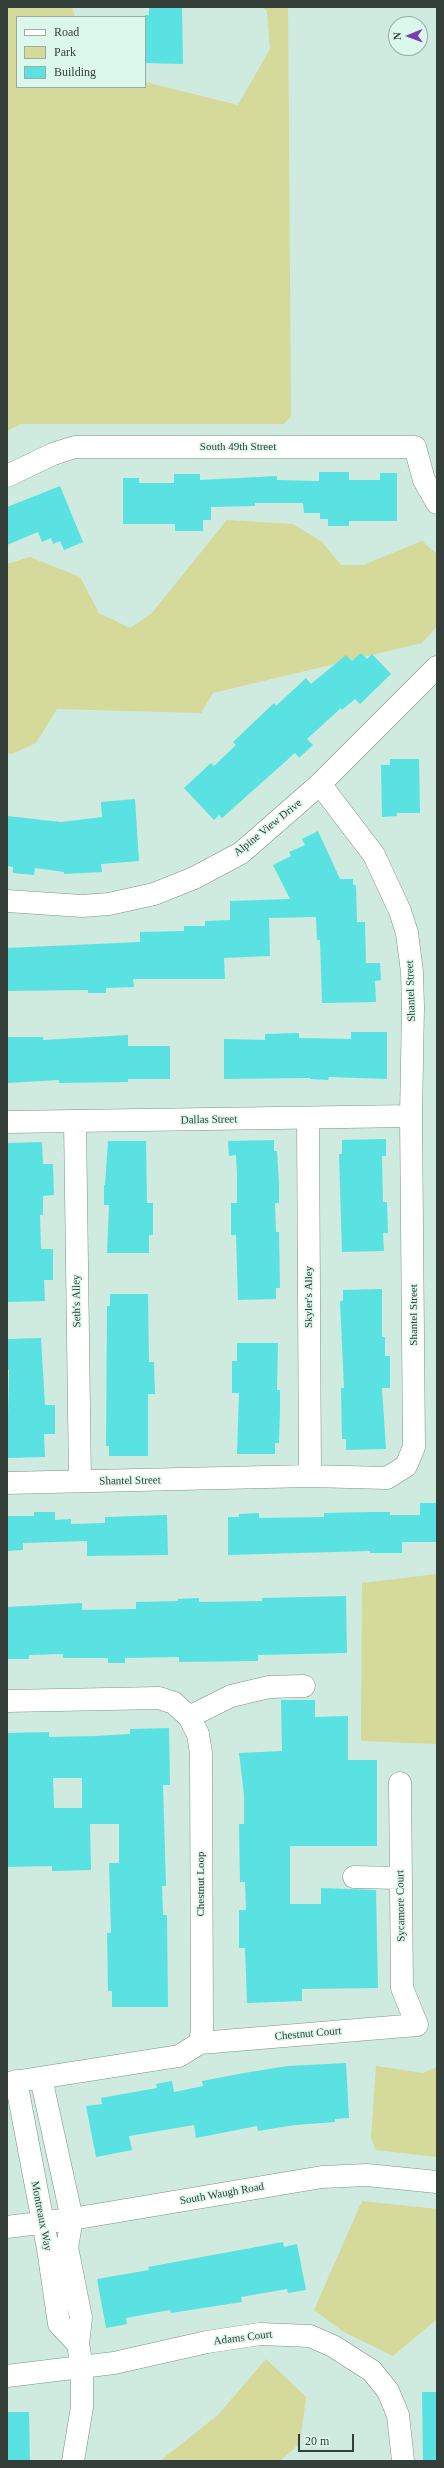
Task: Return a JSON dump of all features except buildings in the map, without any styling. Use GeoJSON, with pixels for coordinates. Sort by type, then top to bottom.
{"type":"FeatureCollection","features":[{"type":"Feature","properties":{"kind":"street","name":"South 49th Street"},"geometry":{"type":"LineString","coordinates":[[7,476],[53,454],[75,447],[415,447],[424,480],[437,504]]}},
{"type":"Feature","properties":{"kind":"street","name":"Alpine View Drive"},"geometry":{"type":"LineString","coordinates":[[7,901],[82,906],[109,904],[154,894],[194,878],[241,854],[320,784],[437,667]]}},
{"type":"Feature","properties":{"kind":"street","name":"Shantel Street"},"geometry":{"type":"LineString","coordinates":[[7,1483],[310,1476],[387,1478],[406,1466],[414,1447],[411,1116],[412,986],[406,933],[400,911],[374,855],[320,784]]}},
{"type":"Feature","properties":{"kind":"street","name":"Dallas Street"},"geometry":{"type":"LineString","coordinates":[[7,1122],[411,1116]]}},
{"type":"Feature","properties":{"kind":"street","name":"Skyler's Alley"},"geometry":{"type":"LineString","coordinates":[[308,1118],[310,1476]]}},
{"type":"Feature","properties":{"kind":"street","name":"Seth's Alley"},"geometry":{"type":"LineString","coordinates":[[75,1121],[80,1482]]}},
{"type":"Feature","properties":{"kind":"street"},"geometry":{"type":"LineString","coordinates":[[189,1717],[231,1696],[269,1687],[304,1686]]}},
{"type":"Feature","properties":{"kind":"street","name":"Chestnut Loop"},"geometry":{"type":"LineString","coordinates":[[7,1702],[159,1698],[174,1703],[189,1717],[198,1734],[200,1753],[202,2029],[200,2043]]}},
{"type":"Feature","properties":{"kind":"street","name":"Sycamore Court"},"geometry":{"type":"LineString","coordinates":[[400,1784],[402,1988],[417,2025]]}},
{"type":"Feature","properties":{"kind":"street"},"geometry":{"type":"LineString","coordinates":[[354,1877],[401,1878]]}},
{"type":"Feature","properties":{"kind":"street","name":"Chestnut Court"},"geometry":{"type":"LineString","coordinates":[[200,2043],[417,2025]]}},
{"type":"Feature","properties":{"kind":"street"},"geometry":{"type":"LineString","coordinates":[[11,2082],[179,2056],[200,2043]]}},
{"type":"Feature","properties":{"kind":"street","name":"Montreaux Way"},"geometry":{"type":"LineString","coordinates":[[41,2078],[72,2219],[67,2247],[81,2318],[78,2344],[82,2367],[82,2407],[73,2461]]}},
{"type":"Feature","properties":{"kind":"street","name":"Montreaux Way"},"geometry":{"type":"LineString","coordinates":[[11,2082],[43,2224],[59,2324],[78,2344]]}},
{"type":"Feature","properties":{"kind":"street","name":"South Waugh Road"},"geometry":{"type":"LineString","coordinates":[[7,2227],[43,2224],[322,2177],[366,2175],[437,2182]]}},
{"type":"Feature","properties":{"kind":"street","name":"Adams Court"},"geometry":{"type":"LineString","coordinates":[[7,2376],[82,2367],[260,2334],[310,2336],[333,2346],[372,2371],[388,2391],[398,2415],[403,2461]]}},
{"type":"Feature","properties":{"kind":"green space"},"geometry":{"type":"Polygon","coordinates":[[[7,7],[72,7],[75,16],[16,16],[16,88],[146,88],[146,82],[238,105],[270,49],[267,11],[262,7],[288,7],[291,416],[284,424],[21,424],[7,431],[7,7]]]}},
{"type":"Feature","properties":{"kind":"green space"},"geometry":{"type":"Polygon","coordinates":[[[227,520],[293,524],[322,542],[341,565],[363,565],[422,541],[437,554],[437,626],[422,643],[213,693],[201,713],[57,709],[36,743],[12,754],[7,753],[7,564],[30,557],[80,577],[99,613],[130,628],[151,614],[227,520]]]}},
{"type":"Feature","properties":{"kind":"green space"},"geometry":{"type":"Polygon","coordinates":[[[437,1574],[437,1744],[361,1741],[362,1583],[437,1574]]]}},
{"type":"Feature","properties":{"kind":"green space"},"geometry":{"type":"Polygon","coordinates":[[[376,2066],[423,2073],[437,2067],[437,2157],[376,2150],[371,2138],[376,2066]]]}},
{"type":"Feature","properties":{"kind":"green space"},"geometry":{"type":"Polygon","coordinates":[[[362,2201],[437,2209],[437,2319],[393,2356],[342,2331],[314,2310],[362,2201]]]}},
{"type":"Feature","properties":{"kind":"green space"},"geometry":{"type":"Polygon","coordinates":[[[266,2359],[306,2397],[300,2443],[280,2461],[160,2461],[218,2415],[266,2359]]]}}]}
